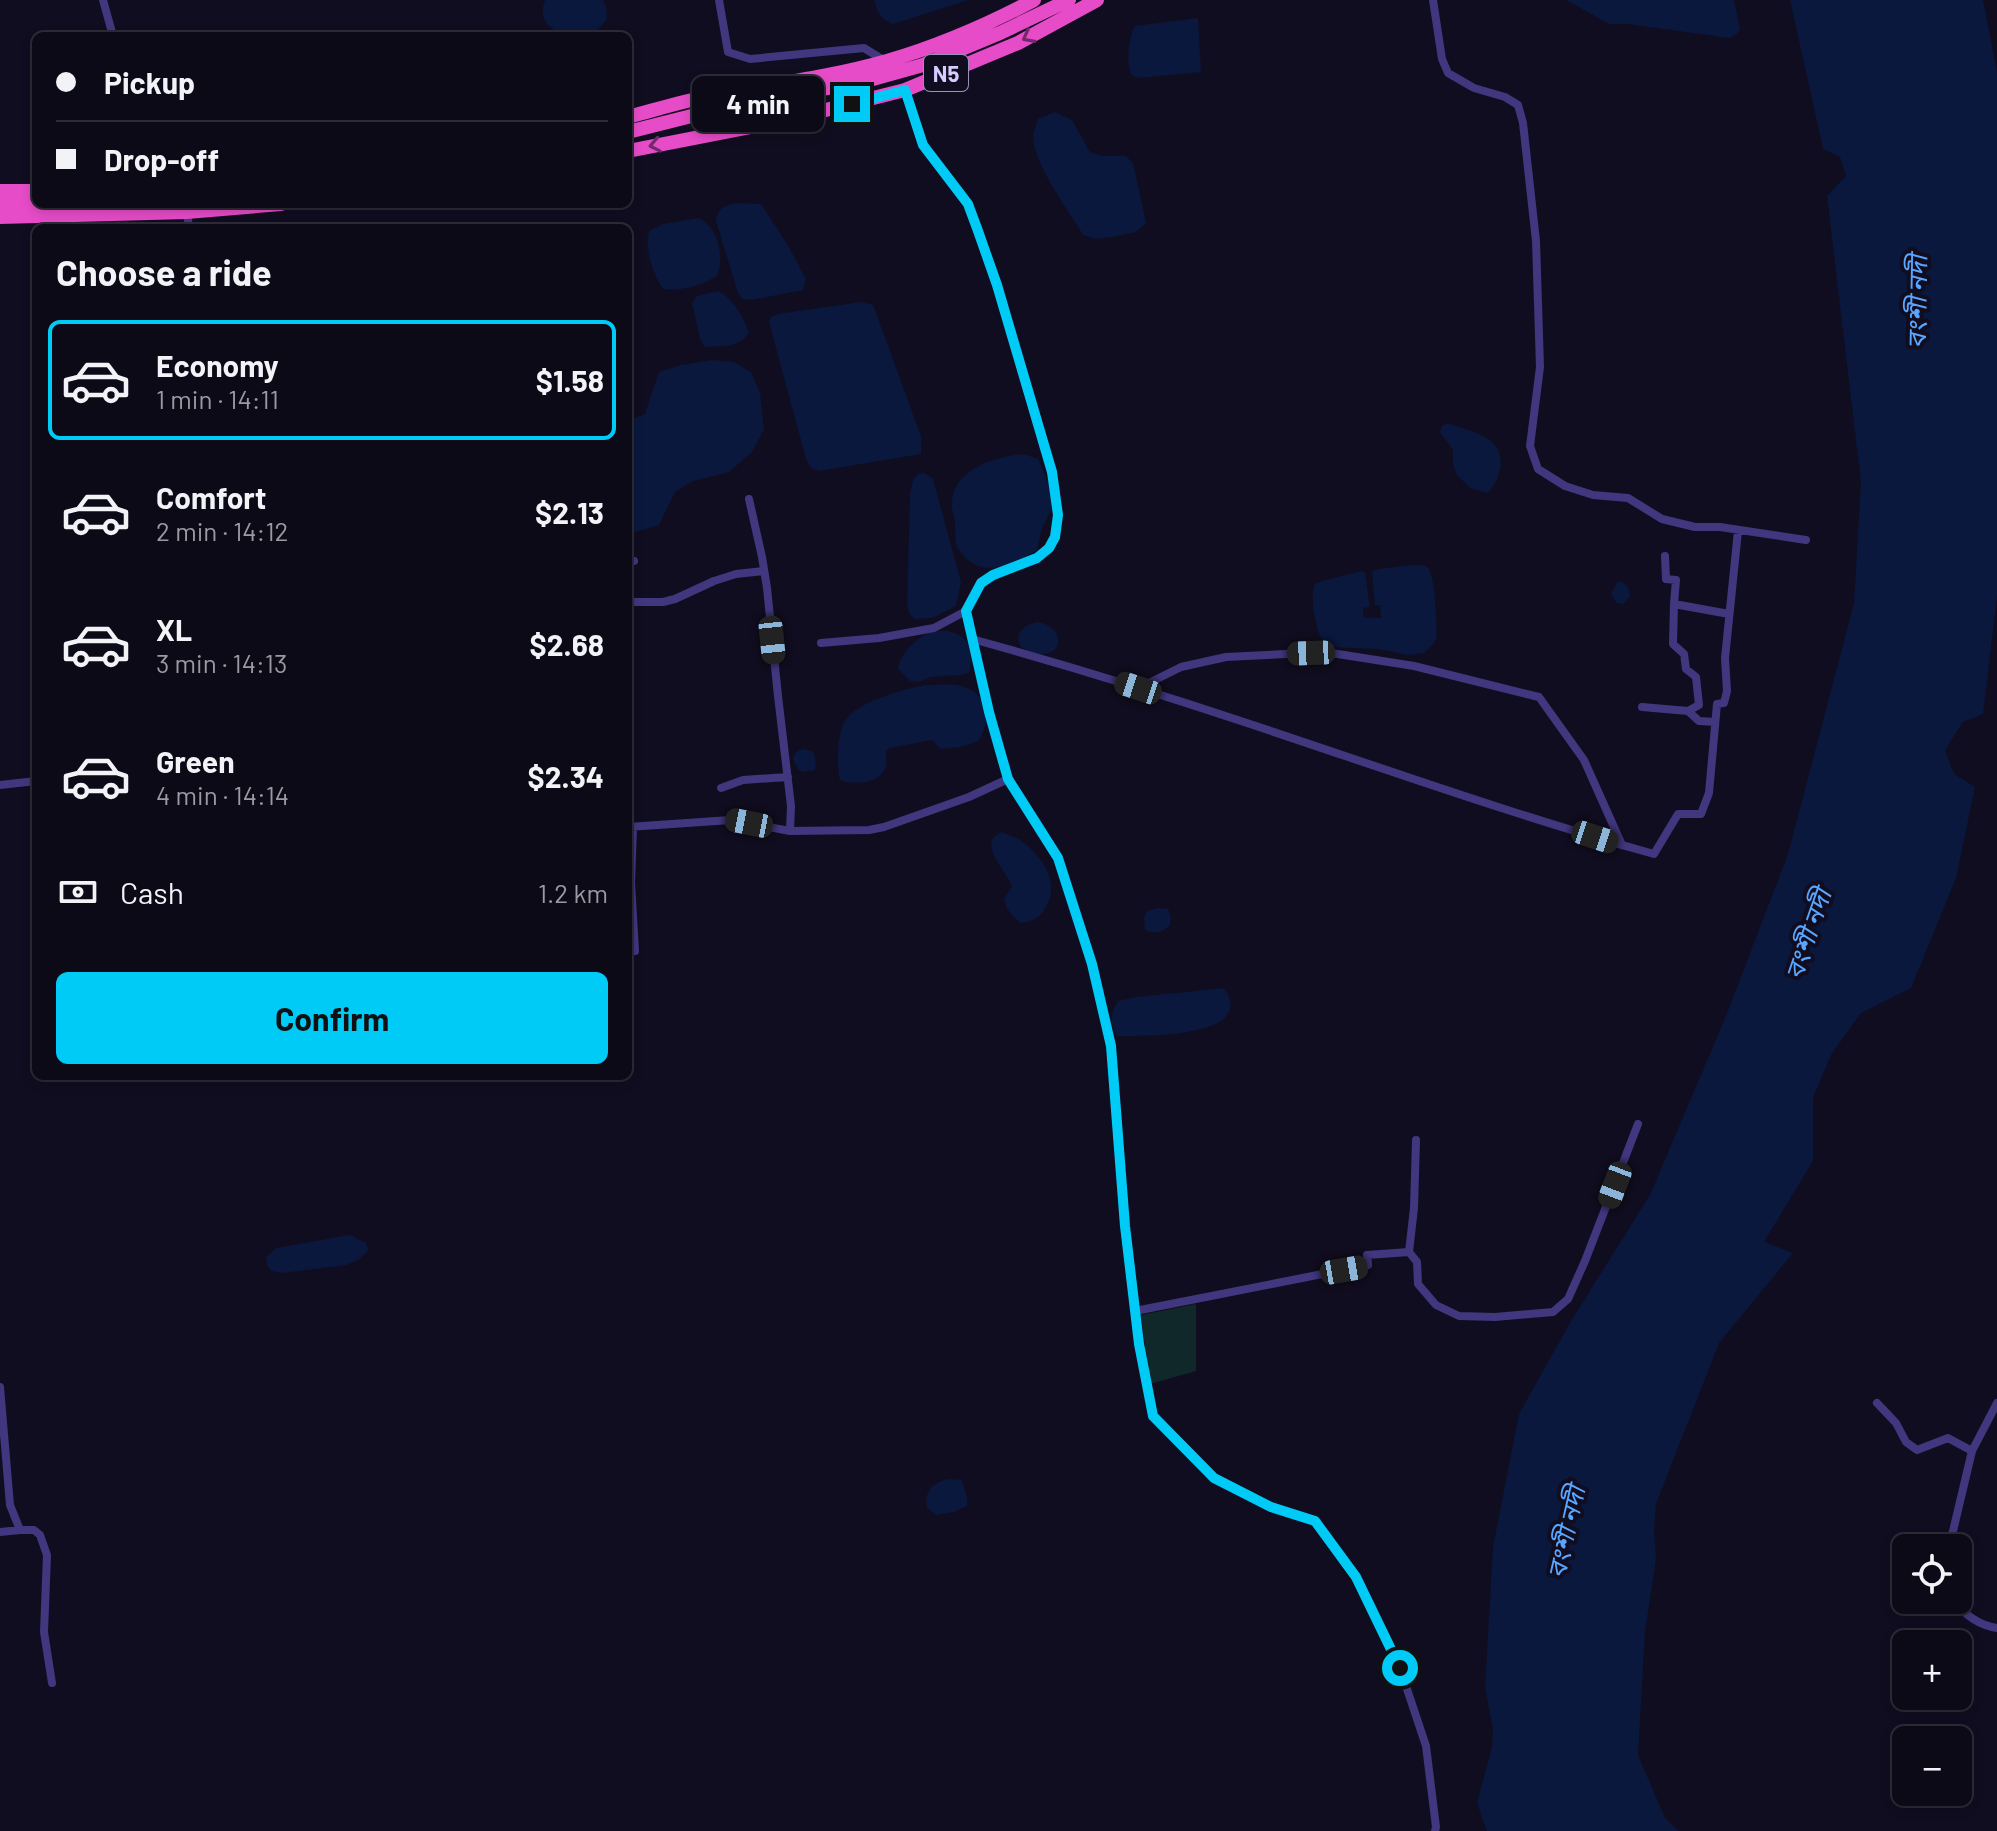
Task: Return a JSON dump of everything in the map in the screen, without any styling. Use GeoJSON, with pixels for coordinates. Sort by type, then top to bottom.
{"type":"FeatureCollection","features":[{"type":"Feature","properties":{"kind":"highway","name":"N5"},"geometry":{"type":"LineString","coordinates":[[632,131],[715,102],[886,61],[945,41],[1034,0]]}},
{"type":"Feature","properties":{"kind":"highway","name":"N5"},"geometry":{"type":"LineString","coordinates":[[632,116],[862,82],[923,65],[1069,0]]}},
{"type":"Feature","properties":{"kind":"highway","name":"N5"},"geometry":{"type":"LineString","coordinates":[[632,150],[786,120],[905,90],[1018,43],[1097,0]]}},
{"type":"Feature","properties":{"kind":"highway"},"geometry":{"type":"LineString","coordinates":[[0,191],[32,191]]}},
{"type":"Feature","properties":{"kind":"highway"},"geometry":{"type":"LineString","coordinates":[[0,205],[32,203]]}},
{"type":"Feature","properties":{"kind":"highway"},"geometry":{"type":"LineString","coordinates":[[0,217],[234,208]]}},
{"type":"Feature","properties":{"kind":"street"},"geometry":{"type":"LineString","coordinates":[[103,0],[112,32]]}},
{"type":"Feature","properties":{"kind":"street"},"geometry":{"type":"LineString","coordinates":[[719,0],[728,52],[750,59],[864,48],[886,61]]}},
{"type":"Feature","properties":{"kind":"street"},"geometry":{"type":"LineString","coordinates":[[1433,0],[1442,59],[1448,73],[1474,88],[1505,97],[1518,105],[1523,123],[1536,241],[1540,367],[1530,446],[1538,469],[1565,486],[1593,495],[1628,498],[1662,519],[1695,527],[1720,527],[1806,540]]}},
{"type":"Feature","properties":{"kind":"street"},"geometry":{"type":"LineString","coordinates":[[821,643],[903,635],[934,628],[966,611],[981,583],[993,575],[1037,558],[1049,548],[1055,537],[1058,515],[1052,472],[997,285],[968,204],[923,145],[905,90]]}},
{"type":"Feature","properties":{"kind":"street"},"geometry":{"type":"LineString","coordinates":[[187,212],[188,224]]}},
{"type":"Feature","properties":{"kind":"street"},"geometry":{"type":"LineString","coordinates":[[749,499],[764,571],[791,806],[790,831]]}},
{"type":"Feature","properties":{"kind":"street"},"geometry":{"type":"LineString","coordinates":[[972,639],[1138,688],[1654,854],[1678,814],[1701,814],[1709,793],[1717,704],[1724,703],[1727,691],[1725,658],[1738,531]]}},
{"type":"Feature","properties":{"kind":"street"},"geometry":{"type":"LineString","coordinates":[[1642,707],[1688,711],[1699,705],[1696,677],[1686,669],[1684,654],[1673,644],[1676,580],[1666,579],[1665,556]]}},
{"type":"Feature","properties":{"kind":"street"},"geometry":{"type":"LineString","coordinates":[[632,602],[663,602],[736,574],[764,571]]}},
{"type":"Feature","properties":{"kind":"street"},"geometry":{"type":"LineString","coordinates":[[1674,604],[1729,614]]}},
{"type":"Feature","properties":{"kind":"street"},"geometry":{"type":"LineString","coordinates":[[966,611],[1008,779],[1058,858],[1092,964],[1111,1046],[1125,1226],[1139,1344],[1153,1416],[1214,1478],[1271,1507],[1315,1521],[1356,1577],[1400,1668],[1426,1746],[1435,1831]]}},
{"type":"Feature","properties":{"kind":"street"},"geometry":{"type":"LineString","coordinates":[[1138,688],[1181,667],[1226,657],[1325,652],[1414,666],[1539,697],[1584,760],[1622,845]]}},
{"type":"Feature","properties":{"kind":"street"},"geometry":{"type":"LineString","coordinates":[[1688,711],[1699,721],[1715,722]]}},
{"type":"Feature","properties":{"kind":"street"},"geometry":{"type":"LineString","coordinates":[[721,788],[743,780],[788,777]]}},
{"type":"Feature","properties":{"kind":"street"},"geometry":{"type":"LineString","coordinates":[[632,827],[731,820],[790,831],[869,830],[969,797],[1008,779]]}},
{"type":"Feature","properties":{"kind":"street"},"geometry":{"type":"LineString","coordinates":[[0,785],[32,781]]}},
{"type":"Feature","properties":{"kind":"street"},"geometry":{"type":"LineString","coordinates":[[632,900],[635,951]]}},
{"type":"Feature","properties":{"kind":"street"},"geometry":{"type":"LineString","coordinates":[[1416,1140],[1409,1252],[1417,1262],[1418,1284],[1436,1305],[1459,1316],[1495,1317],[1553,1312],[1568,1299],[1638,1124]]}},
{"type":"Feature","properties":{"kind":"street"},"geometry":{"type":"LineString","coordinates":[[1135,1311],[1368,1265],[1367,1255],[1409,1252]]}},
{"type":"Feature","properties":{"kind":"street"},"geometry":{"type":"LineString","coordinates":[[0,1387],[10,1505],[20,1530]]}},
{"type":"Feature","properties":{"kind":"street"},"geometry":{"type":"LineString","coordinates":[[1877,1403],[1896,1423],[1906,1442],[1917,1450],[1948,1438],[1972,1451]]}},
{"type":"Feature","properties":{"kind":"street"},"geometry":{"type":"LineString","coordinates":[[1952,1534],[1972,1451],[1997,1403]]}},
{"type":"Feature","properties":{"kind":"street"},"geometry":{"type":"LineString","coordinates":[[0,1532],[34,1530],[40,1535],[47,1555],[44,1632],[52,1683]]}},
{"type":"Feature","properties":{"kind":"street"},"geometry":{"type":"LineString","coordinates":[[1969,1614],[1985,1626],[1997,1628]]}},
{"type":"Feature","properties":{"kind":"green space"},"geometry":{"type":"Polygon","coordinates":[[[1196,1304],[1196,1371],[1150,1384],[1141,1315],[1196,1304]]]}},
{"type":"Feature","properties":{"kind":"water"},"geometry":{"type":"Polygon","coordinates":[[[545,0],[603,0],[607,19],[598,30],[559,32],[548,25],[543,10],[545,0]]]}},
{"type":"Feature","properties":{"kind":"water"},"geometry":{"type":"Polygon","coordinates":[[[874,0],[968,0],[893,24],[880,15],[874,0]]]}},
{"type":"Feature","properties":{"kind":"water"},"geometry":{"type":"Polygon","coordinates":[[[1566,0],[1734,0],[1740,29],[1730,38],[1609,24],[1566,0]]]}},
{"type":"Feature","properties":{"kind":"water","name":"বংশী নদী"},"geometry":{"type":"Polygon","coordinates":[[[1790,0],[1983,0],[1997,72],[1997,597],[1983,714],[1963,722],[1945,750],[1954,774],[1975,787],[1956,878],[1911,988],[1861,1013],[1831,1055],[1813,1098],[1813,1161],[1764,1242],[1793,1253],[1719,1343],[1656,1504],[1656,1559],[1645,1632],[1638,1755],[1665,1818],[1679,1831],[1487,1831],[1477,1803],[1492,1747],[1493,1729],[1485,1688],[1493,1547],[1519,1414],[1571,1321],[1650,1195],[1726,1016],[1788,854],[1854,603],[1861,482],[1827,196],[1846,176],[1840,157],[1823,149],[1790,0]]]}},
{"type":"Feature","properties":{"kind":"water"},"geometry":{"type":"Polygon","coordinates":[[[1198,18],[1201,72],[1138,78],[1132,75],[1129,50],[1135,26],[1198,18]]]}},
{"type":"Feature","properties":{"kind":"water"},"geometry":{"type":"Polygon","coordinates":[[[1055,112],[1072,120],[1090,152],[1102,156],[1126,156],[1133,163],[1146,223],[1136,232],[1096,239],[1083,235],[1046,174],[1035,148],[1033,135],[1038,119],[1055,112]]]}},
{"type":"Feature","properties":{"kind":"water"},"geometry":{"type":"Polygon","coordinates":[[[736,203],[761,204],[806,279],[803,290],[751,300],[743,299],[738,293],[716,221],[722,208],[736,203]]]}},
{"type":"Feature","properties":{"kind":"water"},"geometry":{"type":"Polygon","coordinates":[[[698,218],[711,227],[718,242],[720,260],[717,276],[691,287],[663,289],[650,261],[649,231],[663,224],[698,218]]]}},
{"type":"Feature","properties":{"kind":"water"},"geometry":{"type":"Polygon","coordinates":[[[718,291],[733,303],[749,332],[735,344],[705,347],[700,339],[692,303],[697,296],[718,291]]]}},
{"type":"Feature","properties":{"kind":"water"},"geometry":{"type":"Polygon","coordinates":[[[861,302],[873,305],[921,436],[921,454],[819,471],[811,468],[806,459],[769,322],[771,317],[778,314],[861,302]]]}},
{"type":"Feature","properties":{"kind":"water"},"geometry":{"type":"Polygon","coordinates":[[[713,360],[734,362],[751,372],[760,393],[764,429],[752,452],[729,472],[693,481],[675,492],[659,525],[632,533],[632,419],[645,414],[659,372],[713,360]]]}},
{"type":"Feature","properties":{"kind":"water"},"geometry":{"type":"Polygon","coordinates":[[[1448,423],[1477,433],[1498,450],[1500,470],[1488,493],[1470,488],[1457,475],[1453,450],[1440,432],[1442,426],[1448,423]]]}},
{"type":"Feature","properties":{"kind":"water"},"geometry":{"type":"Polygon","coordinates":[[[1023,454],[1038,459],[1051,490],[1052,508],[1042,528],[1037,550],[1010,564],[981,567],[972,563],[957,547],[952,508],[954,491],[960,481],[977,467],[1000,458],[1023,454]]]}},
{"type":"Feature","properties":{"kind":"water"},"geometry":{"type":"Polygon","coordinates":[[[925,473],[933,479],[961,582],[956,606],[932,618],[914,619],[907,604],[910,494],[913,480],[918,474],[925,473]]]}},
{"type":"Feature","properties":{"kind":"water"},"geometry":{"type":"Polygon","coordinates":[[[1414,565],[1427,567],[1434,589],[1437,637],[1424,653],[1409,655],[1378,649],[1327,647],[1315,617],[1315,584],[1362,571],[1365,573],[1370,607],[1363,608],[1364,618],[1381,618],[1380,605],[1375,605],[1372,572],[1414,565]]]}},
{"type":"Feature","properties":{"kind":"water"},"geometry":{"type":"Polygon","coordinates":[[[1618,581],[1629,591],[1630,597],[1623,604],[1617,603],[1611,594],[1618,581]]]}},
{"type":"Feature","properties":{"kind":"water"},"geometry":{"type":"Polygon","coordinates":[[[1037,622],[1046,624],[1057,634],[1057,646],[1048,653],[1032,653],[1021,647],[1019,642],[1021,630],[1037,622]]]}},
{"type":"Feature","properties":{"kind":"water"},"geometry":{"type":"Polygon","coordinates":[[[949,631],[968,645],[971,659],[969,673],[930,677],[919,682],[910,681],[898,669],[908,648],[918,639],[930,632],[949,631]]]}},
{"type":"Feature","properties":{"kind":"water"},"geometry":{"type":"Polygon","coordinates":[[[929,685],[957,685],[967,688],[981,699],[985,706],[986,723],[978,741],[941,749],[932,740],[890,748],[886,751],[885,769],[876,779],[858,783],[840,780],[838,748],[847,718],[873,701],[929,685]]]}},
{"type":"Feature","properties":{"kind":"water"},"geometry":{"type":"Polygon","coordinates":[[[805,749],[813,752],[816,764],[814,770],[803,772],[793,759],[797,752],[805,749]]]}},
{"type":"Feature","properties":{"kind":"water"},"geometry":{"type":"Polygon","coordinates":[[[1002,832],[1027,845],[1049,875],[1049,900],[1042,914],[1035,919],[1021,923],[1005,903],[1004,899],[1012,886],[995,858],[991,843],[1002,832]]]}},
{"type":"Feature","properties":{"kind":"water"},"geometry":{"type":"Polygon","coordinates":[[[1168,909],[1170,925],[1159,932],[1145,930],[1147,911],[1168,909]]]}},
{"type":"Feature","properties":{"kind":"water"},"geometry":{"type":"Polygon","coordinates":[[[1224,988],[1231,1004],[1226,1017],[1194,1031],[1117,1036],[1112,1023],[1118,1001],[1224,988]]]}},
{"type":"Feature","properties":{"kind":"water"},"geometry":{"type":"Polygon","coordinates":[[[350,1235],[366,1243],[368,1251],[346,1265],[282,1273],[268,1267],[266,1257],[276,1248],[350,1235]]]}},
{"type":"Feature","properties":{"kind":"water"},"geometry":{"type":"Polygon","coordinates":[[[948,1479],[962,1480],[967,1506],[936,1515],[927,1508],[928,1492],[934,1485],[948,1479]]]}},
{"type":"Feature","properties":{"kind":"route"},"geometry":{"type":"LineString","coordinates":[[852,104],[905,90],[923,145],[968,204],[997,285],[1052,472],[1058,515],[1055,537],[1049,548],[1037,558],[993,575],[981,583],[966,611],[1008,779],[1058,858],[1092,964],[1111,1046],[1125,1226],[1139,1344],[1153,1416],[1214,1478],[1271,1507],[1315,1521],[1356,1577],[1400,1668]]}}]}
